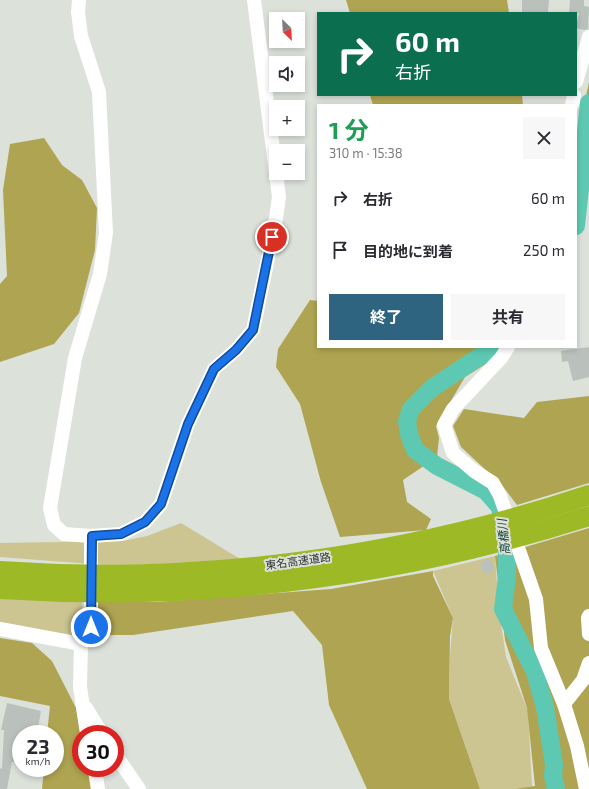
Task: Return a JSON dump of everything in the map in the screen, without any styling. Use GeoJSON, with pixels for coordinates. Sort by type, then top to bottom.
{"type":"FeatureCollection","features":[{"type":"Feature","properties":{"kind":"highway","name":"東名高速道路"},"geometry":{"type":"LineString","coordinates":[[0,571],[38,574],[128,575],[226,570],[299,562],[374,550],[497,522],[589,495]]}},
{"type":"Feature","properties":{"kind":"highway","name":"東名高速道路"},"geometry":{"type":"LineString","coordinates":[[0,589],[38,592],[118,593],[189,590],[314,579],[379,569],[502,542],[589,516]]}},
{"type":"Feature","properties":{"kind":"street"},"geometry":{"type":"LineString","coordinates":[[79,0],[78,12],[81,36],[99,92],[106,233],[100,274],[75,358],[50,508],[54,525],[64,534],[91,539],[121,534],[145,522],[161,504],[188,424],[214,369],[236,350],[253,330],[275,225],[279,198],[254,0]]}},
{"type":"Feature","properties":{"kind":"street"},"geometry":{"type":"LineString","coordinates":[[577,79],[589,37]]}},
{"type":"Feature","properties":{"kind":"street"},"geometry":{"type":"LineString","coordinates":[[504,352],[453,409],[444,425],[453,453],[474,471],[493,483],[500,496],[536,599],[541,648],[564,704],[577,746],[586,789]]}},
{"type":"Feature","properties":{"kind":"street"},"geometry":{"type":"LineString","coordinates":[[86,725],[80,687],[82,644],[91,627],[91,539]]}},
{"type":"Feature","properties":{"kind":"street"},"geometry":{"type":"LineString","coordinates":[[589,616],[589,634]]}},
{"type":"Feature","properties":{"kind":"street"},"geometry":{"type":"LineString","coordinates":[[0,629],[82,644]]}},
{"type":"Feature","properties":{"kind":"street"},"geometry":{"type":"LineString","coordinates":[[564,704],[583,680],[589,663]]}},
{"type":"Feature","properties":{"kind":"street"},"geometry":{"type":"LineString","coordinates":[[82,703],[96,725]]}},
{"type":"Feature","properties":{"kind":"street"},"geometry":{"type":"LineString","coordinates":[[124,767],[139,789]]}},
{"type":"Feature","properties":{"kind":"street"},"geometry":{"type":"LineString","coordinates":[[96,777],[98,789]]}},
{"type":"Feature","properties":{"kind":"shaded area"},"geometry":{"type":"Polygon","coordinates":[[[346,0],[507,0],[509,12],[350,12],[346,0]]]}},
{"type":"Feature","properties":{"kind":"shaded area"},"geometry":{"type":"Polygon","coordinates":[[[589,82],[589,162],[587,160],[585,101],[589,82]]]}},
{"type":"Feature","properties":{"kind":"shaded area"},"geometry":{"type":"Polygon","coordinates":[[[370,96],[522,96],[523,104],[373,104],[370,96]]]}},
{"type":"Feature","properties":{"kind":"shaded area"},"geometry":{"type":"Polygon","coordinates":[[[44,138],[62,165],[82,180],[97,208],[95,250],[79,313],[54,344],[0,362],[0,284],[7,276],[3,190],[10,144],[44,138]]]}},
{"type":"Feature","properties":{"kind":"shaded area"},"geometry":{"type":"Polygon","coordinates":[[[310,300],[317,301],[317,348],[511,348],[465,377],[436,426],[439,438],[437,457],[403,480],[407,502],[431,519],[426,530],[340,537],[321,482],[300,404],[276,367],[278,349],[310,300]]]}},
{"type":"Feature","properties":{"kind":"shaded area"},"geometry":{"type":"Polygon","coordinates":[[[589,396],[589,483],[517,505],[502,485],[461,447],[453,426],[464,409],[524,418],[537,402],[589,396]]]}},
{"type":"Feature","properties":{"kind":"shaded area"},"geometry":{"type":"Polygon","coordinates":[[[181,523],[245,562],[104,565],[0,557],[0,543],[123,541],[147,536],[181,523]]]}},
{"type":"Feature","properties":{"kind":"shaded area"},"geometry":{"type":"Polygon","coordinates":[[[589,528],[589,789],[514,789],[535,786],[527,708],[505,640],[495,556],[589,528]]]}},
{"type":"Feature","properties":{"kind":"shaded area"},"geometry":{"type":"Polygon","coordinates":[[[495,556],[499,611],[506,657],[528,711],[532,787],[514,789],[480,789],[449,699],[453,618],[433,571],[495,556]]]}},
{"type":"Feature","properties":{"kind":"shaded area"},"geometry":{"type":"Polygon","coordinates":[[[433,571],[433,576],[453,618],[450,636],[449,699],[480,789],[367,789],[329,705],[322,645],[293,611],[133,635],[98,635],[95,630],[97,600],[157,602],[331,589],[433,571]]]}},
{"type":"Feature","properties":{"kind":"shaded area"},"geometry":{"type":"Polygon","coordinates":[[[0,595],[82,598],[83,629],[70,636],[0,622],[0,595]]]}},
{"type":"Feature","properties":{"kind":"shaded area"},"geometry":{"type":"Polygon","coordinates":[[[0,638],[32,643],[52,661],[76,708],[79,725],[72,725],[72,777],[89,777],[91,789],[42,789],[43,777],[64,777],[64,725],[48,725],[50,706],[0,696],[0,638]]]}},
{"type":"Feature","properties":{"kind":"building"},"geometry":{"type":"Polygon","coordinates":[[[522,0],[549,0],[548,12],[522,12],[522,0]]]}},
{"type":"Feature","properties":{"kind":"building"},"geometry":{"type":"Polygon","coordinates":[[[570,0],[584,0],[584,6],[589,7],[588,29],[584,30],[577,28],[579,13],[569,12],[570,0]]]}},
{"type":"Feature","properties":{"kind":"building"},"geometry":{"type":"Polygon","coordinates":[[[589,347],[589,377],[573,381],[568,361],[562,362],[561,351],[589,347]]]}},
{"type":"Feature","properties":{"kind":"building"},"geometry":{"type":"Polygon","coordinates":[[[491,559],[494,571],[484,574],[480,562],[491,559]]]}},
{"type":"Feature","properties":{"kind":"building"},"geometry":{"type":"Polygon","coordinates":[[[7,703],[41,711],[39,725],[12,725],[12,762],[7,789],[0,789],[0,768],[2,769],[4,730],[1,730],[7,703]]]}},
{"type":"Feature","properties":{"kind":"waterway","name":"高橋川"},"geometry":{"type":"LineString","coordinates":[[577,217],[589,103]]}},
{"type":"Feature","properties":{"kind":"waterway","name":"高橋川"},"geometry":{"type":"LineString","coordinates":[[499,348],[479,357],[432,388],[411,409],[407,421],[409,434],[415,450],[437,466],[486,491],[500,507],[507,546],[507,577],[503,609],[535,672],[545,707],[554,765],[553,776],[556,789]]}},
{"type":"Feature","properties":{"kind":"route"},"geometry":{"type":"LineString","coordinates":[[91,627],[92,536],[121,534],[145,522],[161,504],[188,424],[214,369],[236,350],[253,330],[272,237]]}}]}
